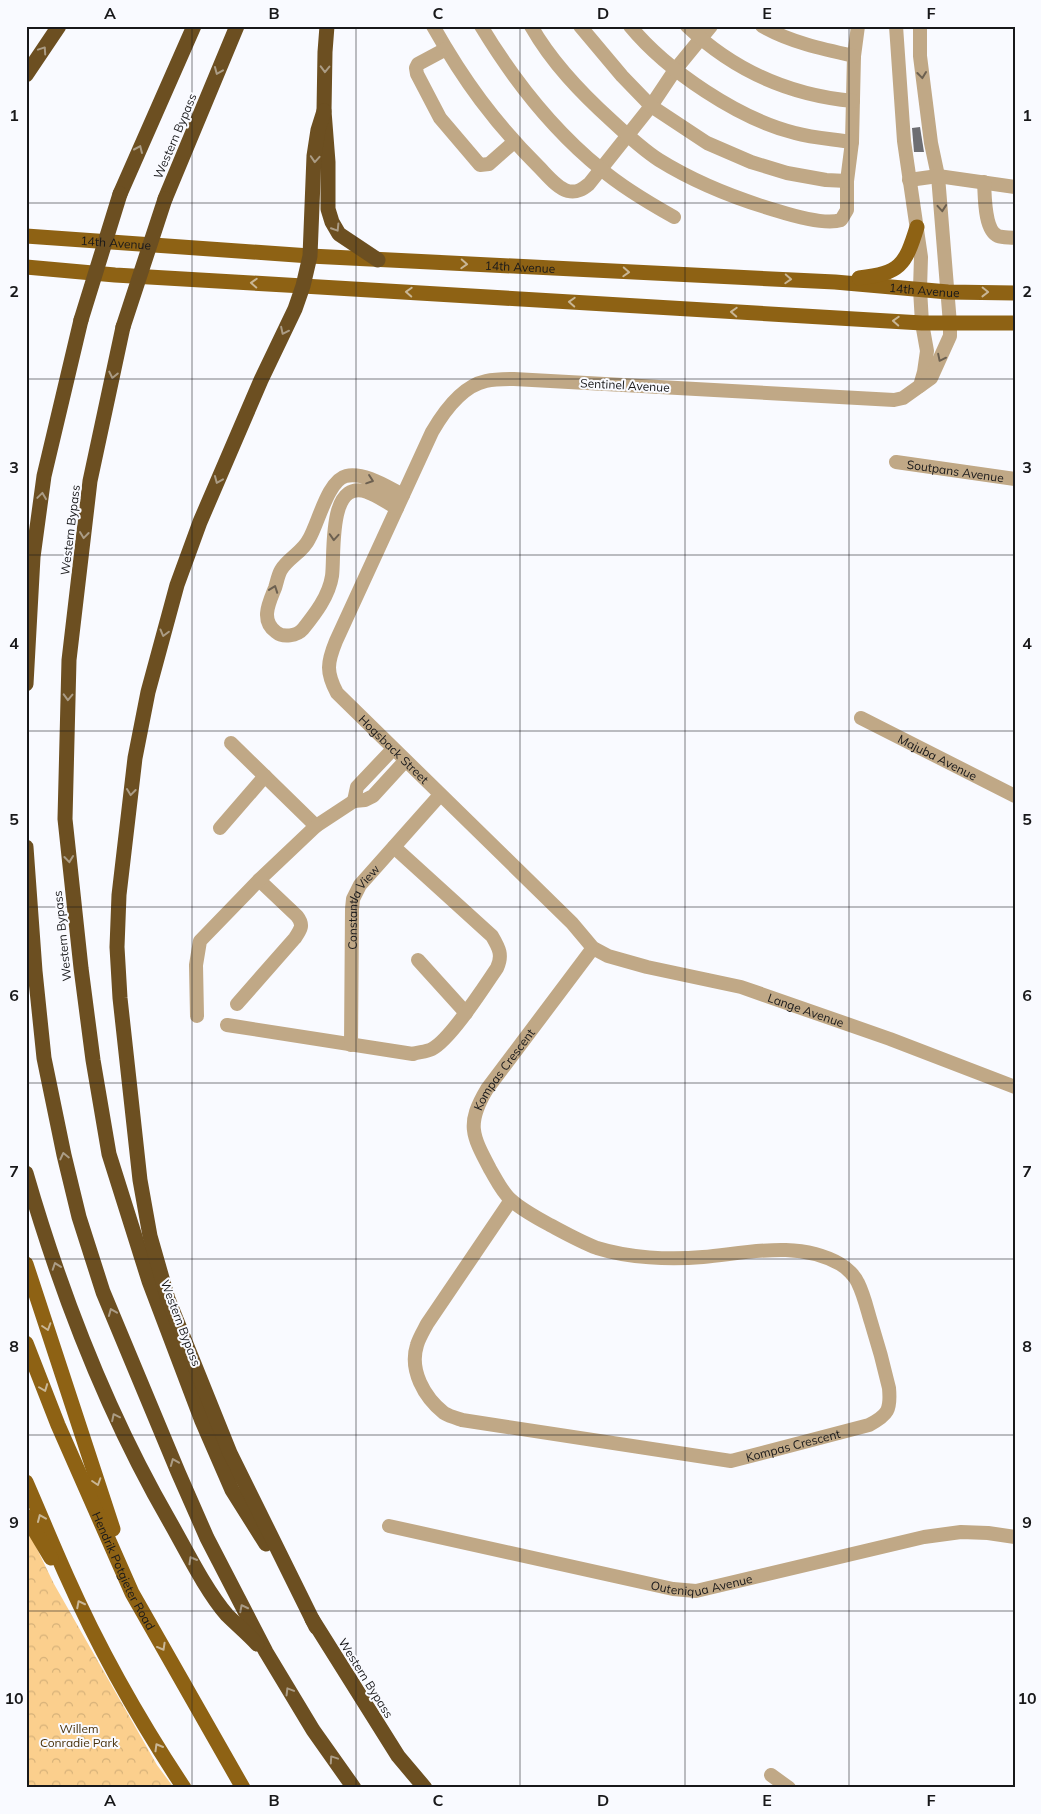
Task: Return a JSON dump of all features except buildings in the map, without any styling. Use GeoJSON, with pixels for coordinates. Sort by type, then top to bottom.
{"type":"FeatureCollection","features":[{"type":"Feature","properties":{"kind":"highway"},"geometry":{"type":"LineString","coordinates":[[26,74],[59,26]]}},
{"type":"Feature","properties":{"kind":"highway"},"geometry":{"type":"LineString","coordinates":[[26,684],[33,557],[43,485],[81,320],[120,194],[194,26]]}},
{"type":"Feature","properties":{"kind":"highway","name":"Western Bypass"},"geometry":{"type":"LineString","coordinates":[[237,26],[165,199],[123,327],[90,481],[69,660],[65,819],[93,1060],[109,1154],[149,1281],[202,1421],[232,1490],[398,1756],[425,1788]]}},
{"type":"Feature","properties":{"kind":"highway"},"geometry":{"type":"LineString","coordinates":[[327,26],[324,111],[328,162],[328,209],[332,222],[339,234],[378,260]]}},
{"type":"Feature","properties":{"kind":"highway"},"geometry":{"type":"LineString","coordinates":[[316,1627],[230,1452],[168,1299],[150,1236],[140,1180],[120,998],[117,947],[119,895],[135,758],[148,692],[177,585],[200,522],[260,380],[295,309],[303,286],[310,256],[314,156],[318,130],[324,111]]}},
{"type":"Feature","properties":{"kind":"highway"},"geometry":{"type":"LineString","coordinates":[[26,847],[35,972],[44,1058],[64,1156],[79,1217],[103,1292],[207,1538],[266,1652],[313,1730],[354,1788]]}},
{"type":"Feature","properties":{"kind":"highway"},"geometry":{"type":"LineString","coordinates":[[26,1173],[39,1216],[86,1349],[110,1407],[137,1463],[212,1592],[227,1614],[266,1652]]}},
{"type":"Feature","properties":{"kind":"main road"},"geometry":{"type":"LineString","coordinates":[[835,282],[883,274],[895,269],[901,264],[908,253],[916,227]]}},
{"type":"Feature","properties":{"kind":"main road","name":"14th Avenue"},"geometry":{"type":"LineString","coordinates":[[26,236],[378,260],[835,282],[948,292],[1015,293]]}},
{"type":"Feature","properties":{"kind":"main road"},"geometry":{"type":"LineString","coordinates":[[26,267],[115,275],[922,323],[1015,323]]}},
{"type":"Feature","properties":{"kind":"main road"},"geometry":{"type":"LineString","coordinates":[[26,1264],[132,1593]]}},
{"type":"Feature","properties":{"kind":"main road","name":"Hendrik Potgieter Road"},"geometry":{"type":"LineString","coordinates":[[26,1343],[58,1425],[132,1593],[243,1788]]}},
{"type":"Feature","properties":{"kind":"main road"},"geometry":{"type":"LineString","coordinates":[[26,1482],[67,1579],[110,1663],[168,1764],[184,1788]]}},
{"type":"Feature","properties":{"kind":"main road"},"geometry":{"type":"LineString","coordinates":[[26,1516],[51,1560],[67,1579]]}},
{"type":"Feature","properties":{"kind":"street"},"geometry":{"type":"LineString","coordinates":[[433,26],[471,90],[514,142],[556,184],[570,192],[577,192],[584,187],[601,169],[652,106],[675,70],[711,26]]}},
{"type":"Feature","properties":{"kind":"street"},"geometry":{"type":"LineString","coordinates":[[481,26],[497,52],[550,121],[601,169],[638,196],[674,218]]}},
{"type":"Feature","properties":{"kind":"street"},"geometry":{"type":"LineString","coordinates":[[531,26],[571,82],[628,136],[659,160],[710,187],[759,206],[789,215],[828,221],[841,220],[847,210],[847,181],[852,142],[854,56],[858,26]]}},
{"type":"Feature","properties":{"kind":"street"},"geometry":{"type":"LineString","coordinates":[[580,26],[622,76],[652,106],[707,142],[751,162],[787,173],[826,180],[847,181]]}},
{"type":"Feature","properties":{"kind":"street"},"geometry":{"type":"LineString","coordinates":[[630,26],[675,70],[705,92],[738,110],[797,134],[852,142]]}},
{"type":"Feature","properties":{"kind":"street"},"geometry":{"type":"LineString","coordinates":[[687,26],[701,40],[754,75],[824,98],[853,101]]}},
{"type":"Feature","properties":{"kind":"street"},"geometry":{"type":"LineString","coordinates":[[762,26],[776,34],[815,47],[854,56]]}},
{"type":"Feature","properties":{"kind":"street"},"geometry":{"type":"LineString","coordinates":[[896,26],[908,180],[921,257],[920,289],[926,352],[920,387]]}},
{"type":"Feature","properties":{"kind":"street","name":"Sentinel Avenue"},"geometry":{"type":"LineString","coordinates":[[400,502],[432,432],[446,409],[470,388],[484,381],[514,379],[882,400],[903,398],[920,387],[933,374],[950,336],[950,324],[938,176],[931,143],[920,56],[920,26]]}},
{"type":"Feature","properties":{"kind":"street"},"geometry":{"type":"LineString","coordinates":[[446,49],[418,64],[416,68],[417,74],[440,118],[480,165],[486,166],[489,164],[514,142]]}},
{"type":"Feature","properties":{"kind":"street"},"geometry":{"type":"LineString","coordinates":[[908,180],[938,176],[1015,187]]}},
{"type":"Feature","properties":{"kind":"street"},"geometry":{"type":"LineString","coordinates":[[984,182],[987,215],[992,230],[999,236],[1015,238]]}},
{"type":"Feature","properties":{"kind":"street","name":"Soutpans Avenue"},"geometry":{"type":"LineString","coordinates":[[896,462],[1015,479]]}},
{"type":"Feature","properties":{"kind":"street"},"geometry":{"type":"LineString","coordinates":[[346,476],[358,476],[374,480],[400,502],[357,490],[341,500],[336,522],[332,576],[328,590],[312,618],[300,632],[289,636],[276,633],[267,622],[266,610],[281,570],[308,542],[330,492],[338,480],[346,476]]}},
{"type":"Feature","properties":{"kind":"street","name":"Hogsback Street"},"geometry":{"type":"LineString","coordinates":[[400,502],[336,641],[328,666],[332,683],[337,693],[572,923],[593,948]]}},
{"type":"Feature","properties":{"kind":"street","name":"Majuba Avenue"},"geometry":{"type":"LineString","coordinates":[[861,718],[1015,796]]}},
{"type":"Feature","properties":{"kind":"street"},"geometry":{"type":"LineString","coordinates":[[231,743],[316,826]]}},
{"type":"Feature","properties":{"kind":"street"},"geometry":{"type":"LineString","coordinates":[[354,801],[357,787],[393,749]]}},
{"type":"Feature","properties":{"kind":"street"},"geometry":{"type":"LineString","coordinates":[[198,1016],[196,965],[200,941],[259,880],[316,826],[354,801],[365,800],[373,796],[405,761]]}},
{"type":"Feature","properties":{"kind":"street"},"geometry":{"type":"LineString","coordinates":[[220,828],[265,776]]}},
{"type":"Feature","properties":{"kind":"street","name":"Constantla View"},"geometry":{"type":"LineString","coordinates":[[351,1045],[354,899],[360,885],[440,794]]}},
{"type":"Feature","properties":{"kind":"street"},"geometry":{"type":"LineString","coordinates":[[227,1025],[413,1054],[432,1049],[442,1042],[466,1013],[497,968],[500,961],[500,952],[492,936],[394,847]]}},
{"type":"Feature","properties":{"kind":"street"},"geometry":{"type":"LineString","coordinates":[[237,1004],[295,938],[302,927],[302,922],[297,916],[259,880]]}},
{"type":"Feature","properties":{"kind":"street","name":"Lange Avenue"},"geometry":{"type":"LineString","coordinates":[[593,948],[628,963],[741,987],[890,1039],[1015,1087]]}},
{"type":"Feature","properties":{"kind":"street","name":"Kompas Crescent"},"geometry":{"type":"LineString","coordinates":[[511,1200],[427,1324],[417,1345],[414,1364],[418,1380],[425,1393],[445,1414],[462,1420],[731,1461],[869,1425],[883,1418],[887,1412],[890,1401],[889,1388],[866,1304],[858,1281],[841,1264],[813,1254],[783,1250],[665,1258],[616,1252],[597,1247],[536,1217],[511,1200],[497,1182],[476,1144],[473,1134],[478,1103],[593,948]]}},
{"type":"Feature","properties":{"kind":"street"},"geometry":{"type":"LineString","coordinates":[[418,960],[466,1013]]}},
{"type":"Feature","properties":{"kind":"street","name":"Outeniqua Avenue"},"geometry":{"type":"LineString","coordinates":[[389,1526],[672,1589],[696,1591],[740,1585],[924,1537],[961,1532],[1015,1537]]}},
{"type":"Feature","properties":{"kind":"street"},"geometry":{"type":"LineString","coordinates":[[771,1775],[789,1788]]}},
{"type":"Feature","properties":{"kind":"green space","name":"Willem Conradie Park"},"geometry":{"type":"Polygon","coordinates":[[[26,1526],[54,1584],[157,1765],[174,1788],[26,1788],[26,1526]]]}}]}
